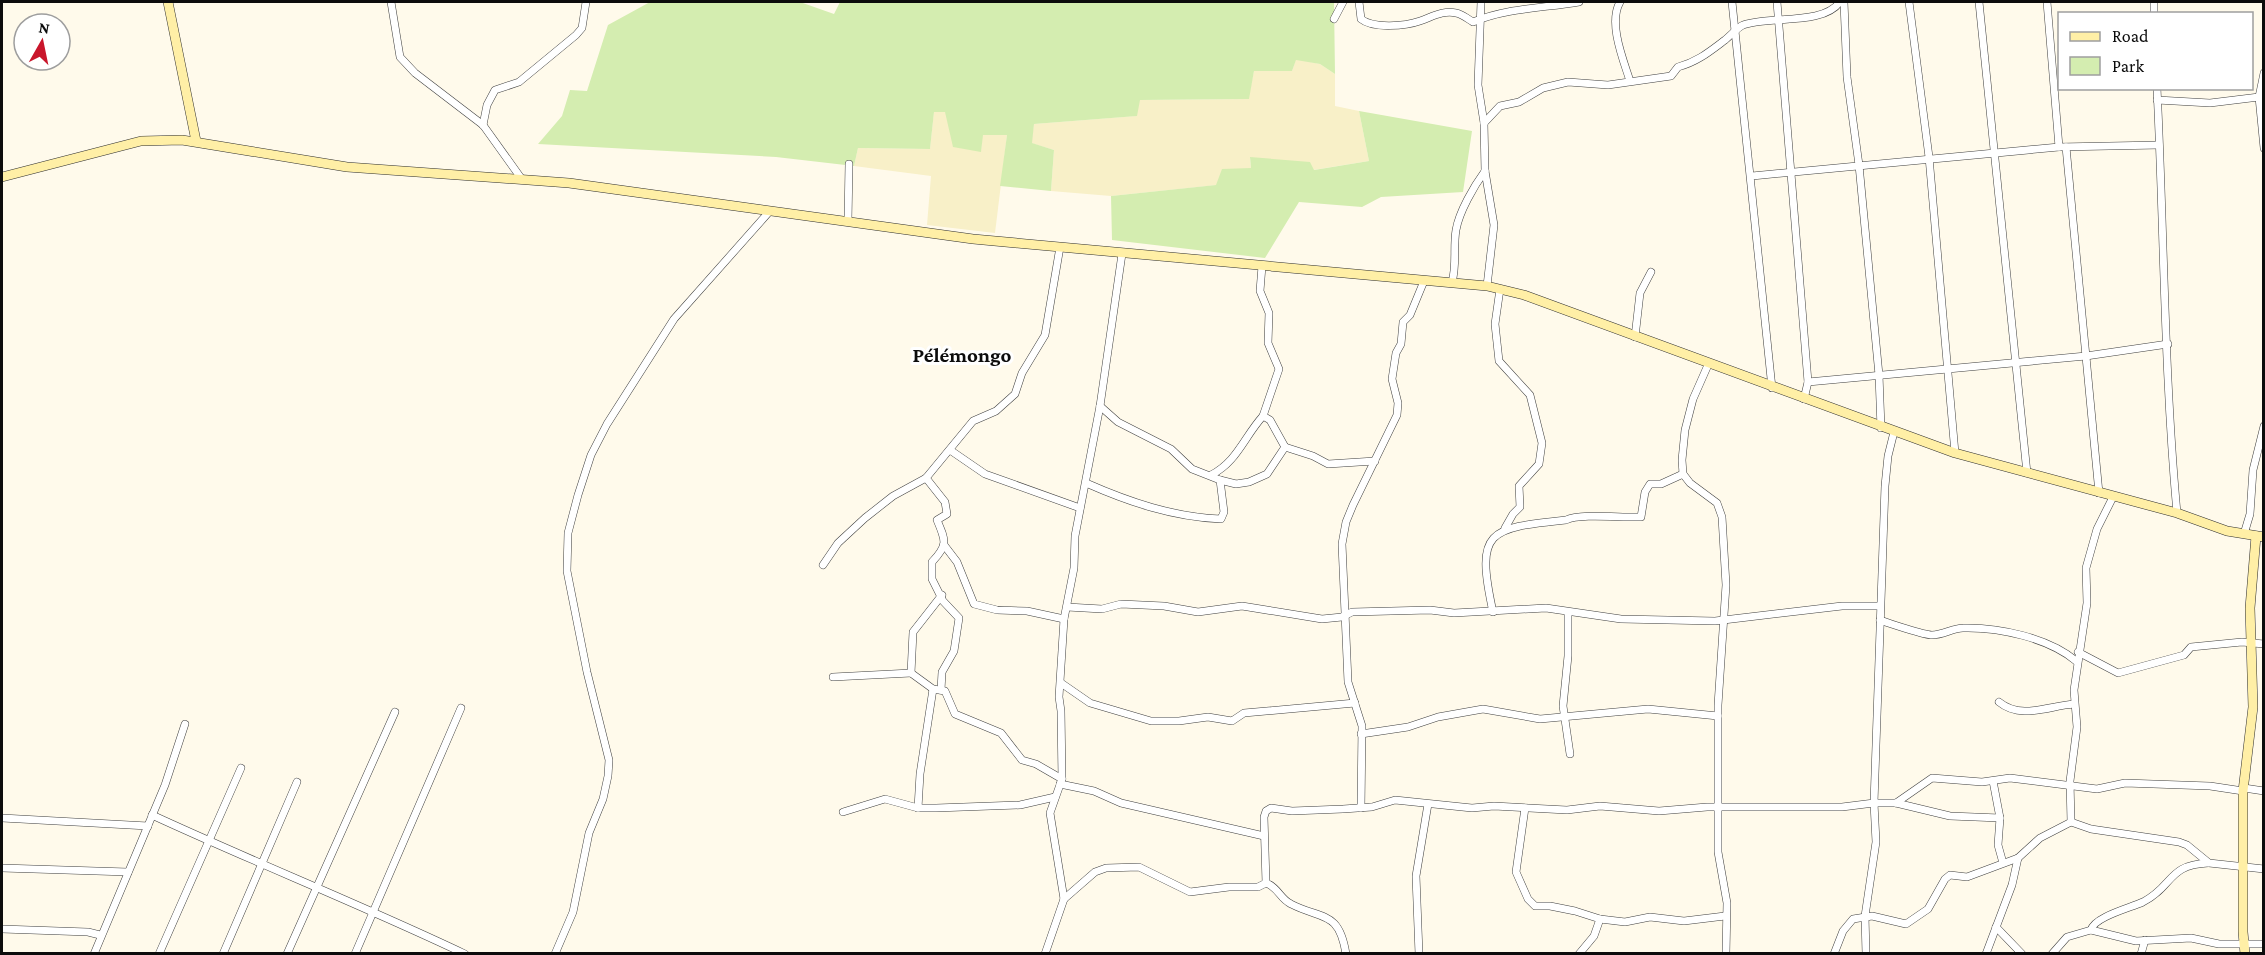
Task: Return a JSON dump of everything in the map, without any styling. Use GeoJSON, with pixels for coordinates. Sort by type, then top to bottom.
{"type":"FeatureCollection","features":[{"type":"Feature","properties":{"kind":"street"},"geometry":{"type":"LineString","coordinates":[[168,2],[196,141]]}},
{"type":"Feature","properties":{"kind":"street"},"geometry":{"type":"LineString","coordinates":[[391,2],[400,57],[415,73],[483,125],[521,178]]}},
{"type":"Feature","properties":{"kind":"street"},"geometry":{"type":"LineString","coordinates":[[483,125],[491,95],[500,86],[519,82],[582,28],[586,2]]}},
{"type":"Feature","properties":{"kind":"street"},"geometry":{"type":"LineString","coordinates":[[1334,20],[1343,2]]}},
{"type":"Feature","properties":{"kind":"street"},"geometry":{"type":"LineString","coordinates":[[1359,2],[1361,19],[1366,23],[1419,22],[1437,14],[1447,13],[1456,13],[1473,22],[1518,9],[1579,2]]}},
{"type":"Feature","properties":{"kind":"street"},"geometry":{"type":"LineString","coordinates":[[1481,2],[1478,85],[1484,123],[1485,171],[1494,225],[1487,286]]}},
{"type":"Feature","properties":{"kind":"street"},"geometry":{"type":"LineString","coordinates":[[1609,2],[1616,9]]}},
{"type":"Feature","properties":{"kind":"street"},"geometry":{"type":"LineString","coordinates":[[1620,2],[1616,9],[1622,57],[1630,81]]}},
{"type":"Feature","properties":{"kind":"street"},"geometry":{"type":"LineString","coordinates":[[1732,2],[1752,176],[1772,388]]}},
{"type":"Feature","properties":{"kind":"street"},"geometry":{"type":"LineString","coordinates":[[1777,2],[1789,173],[1808,382],[1804,399]]}},
{"type":"Feature","properties":{"kind":"street"},"geometry":{"type":"LineString","coordinates":[[1484,123],[1500,106],[1519,102],[1543,88],[1568,82],[1608,85],[1671,76],[1677,67],[1697,62],[1742,26],[1779,18],[1801,19],[1823,14],[1842,2],[1847,77],[1859,165],[1879,375],[1881,428]]}},
{"type":"Feature","properties":{"kind":"street"},"geometry":{"type":"LineString","coordinates":[[1910,2],[1929,157],[1955,453]]}},
{"type":"Feature","properties":{"kind":"street"},"geometry":{"type":"LineString","coordinates":[[1979,2],[2027,473]]}},
{"type":"Feature","properties":{"kind":"street"},"geometry":{"type":"LineString","coordinates":[[2047,2],[2099,493]]}},
{"type":"Feature","properties":{"kind":"street"},"geometry":{"type":"LineString","coordinates":[[2264,73],[2259,97],[2264,148]]}},
{"type":"Feature","properties":{"kind":"street"},"geometry":{"type":"LineString","coordinates":[[2157,90],[2168,344],[2166,391],[2177,513]]}},
{"type":"Feature","properties":{"kind":"street"},"geometry":{"type":"LineString","coordinates":[[2157,100],[2210,103],[2259,97]]}},
{"type":"Feature","properties":{"kind":"street"},"geometry":{"type":"LineString","coordinates":[[2,177],[141,141],[196,141],[347,167],[521,178],[973,239],[1487,286],[1955,453],[2260,537],[2250,608],[2253,707],[2244,790],[2242,867],[2244,949]]}},
{"type":"Feature","properties":{"kind":"street"},"geometry":{"type":"LineString","coordinates":[[1752,176],[1993,152],[2063,147],[2158,145]]}},
{"type":"Feature","properties":{"kind":"street"},"geometry":{"type":"LineString","coordinates":[[848,221],[849,164]]}},
{"type":"Feature","properties":{"kind":"street"},"geometry":{"type":"LineString","coordinates":[[1452,282],[1456,266],[1456,229],[1468,197],[1485,171]]}},
{"type":"Feature","properties":{"kind":"street"},"geometry":{"type":"LineString","coordinates":[[555,954],[573,912],[589,833],[603,799],[609,760],[587,672],[567,571],[568,533],[578,495],[591,455],[607,424],[674,320],[769,212]]}},
{"type":"Feature","properties":{"kind":"street"},"geometry":{"type":"LineString","coordinates":[[823,565],[838,543],[865,518],[893,496],[926,478],[973,421],[996,411],[1018,388],[1022,373],[1045,334],[1060,247]]}},
{"type":"Feature","properties":{"kind":"street"},"geometry":{"type":"LineString","coordinates":[[1064,899],[1051,824],[1055,797],[1061,781],[1059,697],[1064,619],[1080,508],[1100,406],[1122,254]]}},
{"type":"Feature","properties":{"kind":"street"},"geometry":{"type":"LineString","coordinates":[[1211,476],[1222,470],[1244,446],[1253,427],[1263,416],[1279,369],[1268,343],[1269,313],[1260,291],[1262,266]]}},
{"type":"Feature","properties":{"kind":"street"},"geometry":{"type":"LineString","coordinates":[[1635,337],[1640,293],[1651,272]]}},
{"type":"Feature","properties":{"kind":"street"},"geometry":{"type":"LineString","coordinates":[[1361,807],[1360,717],[1348,681],[1341,562],[1346,522],[1397,415],[1398,403],[1392,379],[1396,353],[1401,344],[1403,322],[1410,315],[1424,280]]}},
{"type":"Feature","properties":{"kind":"street"},"geometry":{"type":"LineString","coordinates":[[1493,612],[1485,576],[1485,553],[1488,544],[1505,528],[1520,507],[1519,486],[1539,464],[1542,450],[1530,395],[1525,393],[1515,376],[1499,361],[1495,324],[1500,289]]}},
{"type":"Feature","properties":{"kind":"street"},"geometry":{"type":"LineString","coordinates":[[1808,382],[2086,356],[2168,344]]}},
{"type":"Feature","properties":{"kind":"street"},"geometry":{"type":"LineString","coordinates":[[1708,364],[1685,430],[1683,474],[1690,483],[1712,498],[1720,509],[1726,585],[1718,716],[1718,852],[1727,903],[1726,954]]}},
{"type":"Feature","properties":{"kind":"street"},"geometry":{"type":"LineString","coordinates":[[1100,406],[1118,423],[1171,449],[1192,469],[1236,484],[1250,482],[1267,474],[1285,447]]}},
{"type":"Feature","properties":{"kind":"street"},"geometry":{"type":"LineString","coordinates":[[1263,416],[1270,420],[1285,447],[1328,464],[1375,461]]}},
{"type":"Feature","properties":{"kind":"street"},"geometry":{"type":"LineString","coordinates":[[2244,534],[2250,514],[2253,470],[2264,426]]}},
{"type":"Feature","properties":{"kind":"street"},"geometry":{"type":"LineString","coordinates":[[1866,954],[1865,916],[1876,842],[1874,803],[1879,606],[1888,456],[1894,432]]}},
{"type":"Feature","properties":{"kind":"street"},"geometry":{"type":"LineString","coordinates":[[950,450],[985,474],[1080,508]]}},
{"type":"Feature","properties":{"kind":"street"},"geometry":{"type":"LineString","coordinates":[[1505,528],[1566,520],[1575,516],[1641,517],[1645,492],[1650,484],[1661,484],[1683,474]]}},
{"type":"Feature","properties":{"kind":"street"},"geometry":{"type":"LineString","coordinates":[[918,808],[920,774],[937,689],[942,672],[954,651],[959,618],[943,602],[942,595],[932,579],[932,562],[943,550],[945,539],[937,520],[947,514],[945,502],[926,478]]}},
{"type":"Feature","properties":{"kind":"street"},"geometry":{"type":"LineString","coordinates":[[1086,483],[1142,506],[1193,518],[1221,519],[1224,512],[1220,480]]}},
{"type":"Feature","properties":{"kind":"street"},"geometry":{"type":"LineString","coordinates":[[2071,822],[2071,787],[2077,727],[2074,704],[2076,661],[2084,629],[2089,550],[2113,497]]}},
{"type":"Feature","properties":{"kind":"street"},"geometry":{"type":"LineString","coordinates":[[944,546],[957,562],[974,604],[997,610],[1027,611],[1064,619]]}},
{"type":"Feature","properties":{"kind":"street"},"geometry":{"type":"LineString","coordinates":[[912,673],[913,632],[942,595]]}},
{"type":"Feature","properties":{"kind":"street"},"geometry":{"type":"LineString","coordinates":[[1067,607],[1102,609],[1121,604],[1164,606],[1198,612],[1242,606],[1322,619],[1352,612],[1430,610],[1454,613],[1546,608],[1621,619],[1723,621],[1809,609],[1879,606]]}},
{"type":"Feature","properties":{"kind":"street"},"geometry":{"type":"LineString","coordinates":[[1568,612],[1568,656],[1563,692],[1570,754]]}},
{"type":"Feature","properties":{"kind":"street"},"geometry":{"type":"LineString","coordinates":[[1880,620],[1922,634],[1933,635],[1962,628],[2013,634],[2050,645],[2076,661]]}},
{"type":"Feature","properties":{"kind":"street"},"geometry":{"type":"LineString","coordinates":[[2078,652],[2118,673],[2184,655],[2191,647],[2242,642],[2264,644]]}},
{"type":"Feature","properties":{"kind":"street"},"geometry":{"type":"LineString","coordinates":[[833,676],[912,673],[937,689],[945,691],[955,714],[1001,733],[1022,760],[1036,764],[1061,781],[1121,802],[1264,836]]}},
{"type":"Feature","properties":{"kind":"street"},"geometry":{"type":"LineString","coordinates":[[1061,683],[1090,703],[1163,722],[1208,717],[1232,721],[1244,713],[1355,703]]}},
{"type":"Feature","properties":{"kind":"street"},"geometry":{"type":"LineString","coordinates":[[1999,702],[2008,709],[2022,713],[2074,704]]}},
{"type":"Feature","properties":{"kind":"street"},"geometry":{"type":"LineString","coordinates":[[356,954],[461,708]]}},
{"type":"Feature","properties":{"kind":"street"},"geometry":{"type":"LineString","coordinates":[[1361,734],[1408,727],[1438,717],[1483,709],[1540,719],[1648,710],[1718,716]]}},
{"type":"Feature","properties":{"kind":"street"},"geometry":{"type":"LineString","coordinates":[[287,954],[395,711]]}},
{"type":"Feature","properties":{"kind":"street"},"geometry":{"type":"LineString","coordinates":[[94,954],[100,935],[148,826],[185,724]]}},
{"type":"Feature","properties":{"kind":"street"},"geometry":{"type":"LineString","coordinates":[[159,954],[242,768]]}},
{"type":"Feature","properties":{"kind":"street"},"geometry":{"type":"LineString","coordinates":[[1896,803],[1932,778],[1993,781],[2010,778],[2097,789],[2141,783],[2264,791]]}},
{"type":"Feature","properties":{"kind":"street"},"geometry":{"type":"LineString","coordinates":[[1993,781],[2000,818],[1998,845],[2003,862]]}},
{"type":"Feature","properties":{"kind":"street"},"geometry":{"type":"LineString","coordinates":[[223,954],[297,782]]}},
{"type":"Feature","properties":{"kind":"street"},"geometry":{"type":"LineString","coordinates":[[843,813],[885,800],[918,808],[1020,805],[1055,797]]}},
{"type":"Feature","properties":{"kind":"street"},"geometry":{"type":"LineString","coordinates":[[1266,883],[1264,817],[1268,808],[1312,811],[1361,807],[1395,800],[1472,808],[1494,806],[1567,810],[1600,806],[1659,811],[1718,807],[1842,807],[1896,803],[1933,813],[1970,818],[2000,818]]}},
{"type":"Feature","properties":{"kind":"street"},"geometry":{"type":"LineString","coordinates":[[1419,954],[1416,876],[1428,804]]}},
{"type":"Feature","properties":{"kind":"street"},"geometry":{"type":"LineString","coordinates":[[1525,808],[1516,872],[1528,899],[1535,906],[1575,911],[1600,919],[1625,922],[1650,917],[1684,921],[1725,916]]}},
{"type":"Feature","properties":{"kind":"street"},"geometry":{"type":"LineString","coordinates":[[152,815],[262,865],[374,910],[465,954]]}},
{"type":"Feature","properties":{"kind":"street"},"geometry":{"type":"LineString","coordinates":[[2,818],[148,826]]}},
{"type":"Feature","properties":{"kind":"street"},"geometry":{"type":"LineString","coordinates":[[1834,954],[1848,924],[1853,919],[1880,916],[1906,924],[1928,909],[1945,879],[1950,875],[1967,877],[2018,858],[2040,838],[2071,822],[2091,829],[2179,842],[2187,845],[2209,863]]}},
{"type":"Feature","properties":{"kind":"street"},"geometry":{"type":"LineString","coordinates":[[1986,954],[2012,885],[2018,858]]}},
{"type":"Feature","properties":{"kind":"street"},"geometry":{"type":"LineString","coordinates":[[2091,930],[2094,922],[2158,893],[2176,871],[2184,866],[2209,863],[2264,869]]}},
{"type":"Feature","properties":{"kind":"street"},"geometry":{"type":"LineString","coordinates":[[1044,954],[1064,899],[1095,872],[1106,868],[1139,867],[1190,892],[1229,887],[1258,887],[1266,883]]}},
{"type":"Feature","properties":{"kind":"street"},"geometry":{"type":"LineString","coordinates":[[2,868],[128,872]]}},
{"type":"Feature","properties":{"kind":"street"},"geometry":{"type":"LineString","coordinates":[[1266,883],[1278,890],[1288,903],[1328,918],[1344,936],[1346,954]]}},
{"type":"Feature","properties":{"kind":"street"},"geometry":{"type":"LineString","coordinates":[[1579,954],[1594,936],[1600,919]]}},
{"type":"Feature","properties":{"kind":"street"},"geometry":{"type":"LineString","coordinates":[[1996,927],[2022,954]]}},
{"type":"Feature","properties":{"kind":"street"},"geometry":{"type":"LineString","coordinates":[[2,929],[88,932],[100,935]]}},
{"type":"Feature","properties":{"kind":"street"},"geometry":{"type":"LineString","coordinates":[[2052,954],[2067,937],[2091,930],[2136,940],[2191,938],[2244,949],[2264,944]]}},
{"type":"Feature","properties":{"kind":"street"},"geometry":{"type":"LineString","coordinates":[[2141,954],[2145,940]]}},
{"type":"Feature","properties":{"kind":"shaded area"},"geometry":{"type":"Polygon","coordinates":[[[1296,59],[1320,64],[1335,74],[1335,106],[1359,111],[1369,161],[1313,170],[1250,158],[1251,168],[1217,185],[1111,196],[1051,191],[1054,150],[1031,143],[1034,124],[1136,116],[1139,100],[1248,99],[1254,71],[1292,71],[1296,59]]]}},
{"type":"Feature","properties":{"kind":"shaded area"},"geometry":{"type":"Polygon","coordinates":[[[934,111],[945,112],[981,151],[982,135],[1007,135],[995,233],[927,225],[931,176],[854,166],[858,148],[930,149],[934,111]]]}},
{"type":"Feature","properties":{"kind":"green space"},"geometry":{"type":"Polygon","coordinates":[[[650,2],[800,2],[834,14],[840,2],[1334,2],[1335,74],[1320,64],[1296,60],[1292,71],[1254,71],[1249,99],[1140,100],[1137,116],[1034,124],[1032,143],[1054,150],[1051,191],[1000,186],[1007,135],[983,135],[981,152],[953,147],[945,112],[934,112],[930,149],[858,148],[854,166],[776,157],[538,144],[562,116],[570,90],[587,91],[608,25],[650,2]]]}},
{"type":"Feature","properties":{"kind":"green space"},"geometry":{"type":"Polygon","coordinates":[[[1359,111],[1472,131],[1463,192],[1381,197],[1362,207],[1299,202],[1265,258],[1112,240],[1111,196],[1216,185],[1222,169],[1251,168],[1250,157],[1310,162],[1314,170],[1369,161],[1359,111]]]}},
{"type":"Feature","properties":{"kind":"district","name":"Pélémongo"},"geometry":{"type":"Point","coordinates":[962,355]}}]}
